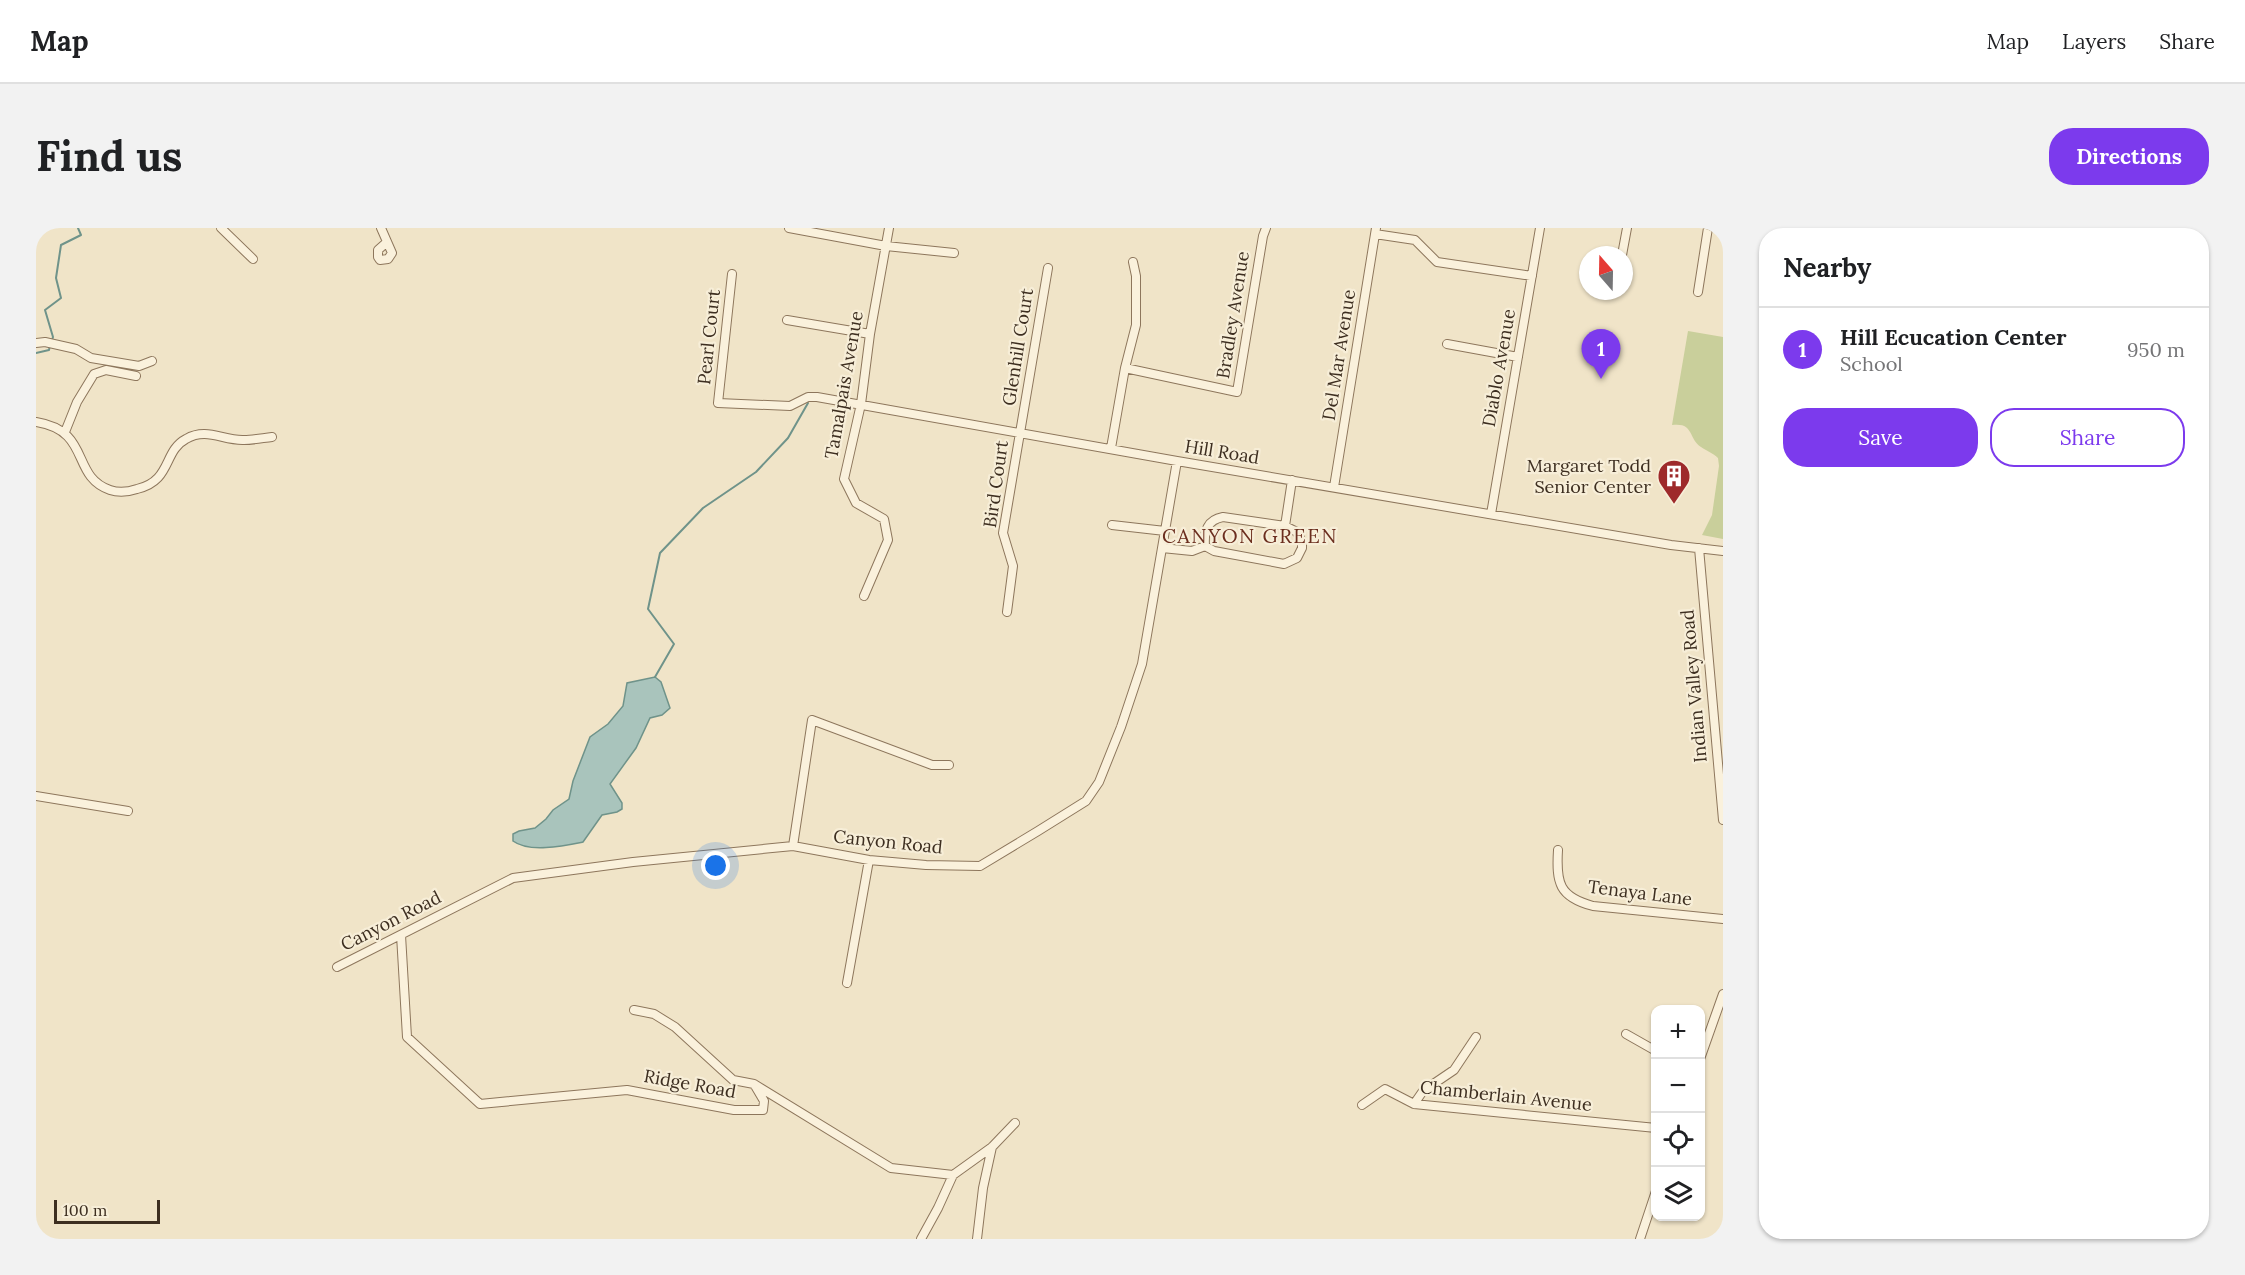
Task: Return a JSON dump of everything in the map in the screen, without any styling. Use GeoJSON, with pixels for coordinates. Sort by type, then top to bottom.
{"type":"FeatureCollection","features":[{"type":"Feature","properties":{"kind":"street"},"geometry":{"type":"LineString","coordinates":[[221,228],[253,259]]}},
{"type":"Feature","properties":{"kind":"street"},"geometry":{"type":"LineString","coordinates":[[381,228],[387,242]]}},
{"type":"Feature","properties":{"kind":"street"},"geometry":{"type":"LineString","coordinates":[[789,228],[886,246],[954,253]]}},
{"type":"Feature","properties":{"kind":"street","name":"Tamalpais Avenue"},"geometry":{"type":"LineString","coordinates":[[864,596],[888,540],[884,519],[856,503],[844,479],[861,404],[870,334],[889,228]]}},
{"type":"Feature","properties":{"kind":"street","name":"Bradley Avenue"},"geometry":{"type":"LineString","coordinates":[[1125,368],[1237,392],[1266,228]]}},
{"type":"Feature","properties":{"kind":"street","name":"Diablo Avenue"},"geometry":{"type":"LineString","coordinates":[[1491,514],[1540,228]]}},
{"type":"Feature","properties":{"kind":"street"},"geometry":{"type":"LineString","coordinates":[[1624,246],[1627,228]]}},
{"type":"Feature","properties":{"kind":"street"},"geometry":{"type":"LineString","coordinates":[[1698,292],[1708,228]]}},
{"type":"Feature","properties":{"kind":"street"},"geometry":{"type":"LineString","coordinates":[[1375,231],[1414,240],[1437,262],[1532,276]]}},
{"type":"Feature","properties":{"kind":"street","name":"Del Mar Avenue"},"geometry":{"type":"LineString","coordinates":[[1334,487],[1375,231]]}},
{"type":"Feature","properties":{"kind":"street"},"geometry":{"type":"LineString","coordinates":[[1111,448],[1125,368],[1136,325],[1136,276],[1132,262]]}},
{"type":"Feature","properties":{"kind":"street","name":"Glenhill Court"},"geometry":{"type":"LineString","coordinates":[[1021,432],[1048,268]]}},
{"type":"Feature","properties":{"kind":"street","name":"Pearl Court"},"geometry":{"type":"LineString","coordinates":[[718,403],[732,274]]}},
{"type":"Feature","properties":{"kind":"street"},"geometry":{"type":"LineString","coordinates":[[787,320],[870,334]]}},
{"type":"Feature","properties":{"kind":"street"},"geometry":{"type":"LineString","coordinates":[[41,342],[76,349],[91,357],[140,366],[152,361]]}},
{"type":"Feature","properties":{"kind":"street"},"geometry":{"type":"LineString","coordinates":[[1447,344],[1518,357]]}},
{"type":"Feature","properties":{"kind":"street"},"geometry":{"type":"LineString","coordinates":[[65,432],[77,402],[94,374],[106,370],[136,376]]}},
{"type":"Feature","properties":{"kind":"street","name":"Hill Road"},"geometry":{"type":"LineString","coordinates":[[718,403],[790,406],[808,397],[817,397],[1177,461],[1723,551]]}},
{"type":"Feature","properties":{"kind":"street"},"geometry":{"type":"LineString","coordinates":[[36,422],[50,424],[65,432],[74,442],[90,476],[110,489],[121,492],[144,488],[154,483],[163,473],[177,446],[198,434],[209,433],[229,439],[244,440],[272,437]]}},
{"type":"Feature","properties":{"kind":"street","name":"Bird Court"},"geometry":{"type":"LineString","coordinates":[[1007,612],[1013,566],[1003,532],[1021,432]]}},
{"type":"Feature","properties":{"kind":"street","name":"Canyon Road"},"geometry":{"type":"LineString","coordinates":[[337,967],[513,878],[633,862],[793,846],[869,860],[926,865],[980,866],[1086,801],[1099,782],[1124,719],[1142,664],[1177,461]]}},
{"type":"Feature","properties":{"kind":"street"},"geometry":{"type":"LineString","coordinates":[[1285,526],[1292,480]]}},
{"type":"Feature","properties":{"kind":"street"},"geometry":{"type":"LineString","coordinates":[[1161,548],[1192,551],[1205,546],[1221,553],[1275,563],[1288,563],[1297,558],[1302,542],[1297,532],[1285,526],[1223,517],[1207,525],[1205,546]]}},
{"type":"Feature","properties":{"kind":"street"},"geometry":{"type":"LineString","coordinates":[[1112,525],[1165,531]]}},
{"type":"Feature","properties":{"kind":"street","name":"Indian Valley Road"},"geometry":{"type":"LineString","coordinates":[[1699,548],[1723,820]]}},
{"type":"Feature","properties":{"kind":"street"},"geometry":{"type":"LineString","coordinates":[[793,846],[812,720],[932,765],[949,765]]}},
{"type":"Feature","properties":{"kind":"street"},"geometry":{"type":"LineString","coordinates":[[36,796],[128,811]]}},
{"type":"Feature","properties":{"kind":"street","name":"Tenaya Lane"},"geometry":{"type":"LineString","coordinates":[[1558,850],[1557,874],[1563,890],[1575,901],[1593,906],[1723,919]]}},
{"type":"Feature","properties":{"kind":"street"},"geometry":{"type":"LineString","coordinates":[[847,983],[869,860]]}},
{"type":"Feature","properties":{"kind":"street","name":"Ridge Road"},"geometry":{"type":"LineString","coordinates":[[401,935],[407,1037],[480,1104],[627,1090],[734,1110],[763,1110],[764,1101],[754,1084]]}},
{"type":"Feature","properties":{"kind":"street"},"geometry":{"type":"LineString","coordinates":[[1705,1047],[1723,994]]}},
{"type":"Feature","properties":{"kind":"street"},"geometry":{"type":"LineString","coordinates":[[634,1010],[654,1014],[675,1027],[733,1080],[754,1084]]}},
{"type":"Feature","properties":{"kind":"street"},"geometry":{"type":"LineString","coordinates":[[1626,1034],[1651,1048]]}},
{"type":"Feature","properties":{"kind":"street"},"geometry":{"type":"LineString","coordinates":[[1414,1104],[1423,1091],[1454,1070],[1476,1037]]}},
{"type":"Feature","properties":{"kind":"street","name":"Ridge Road"},"geometry":{"type":"LineString","coordinates":[[754,1084],[891,1168],[953,1174]]}},
{"type":"Feature","properties":{"kind":"street","name":"Chamberlain Avenue"},"geometry":{"type":"LineString","coordinates":[[1362,1106],[1385,1089],[1414,1104],[1651,1128]]}},
{"type":"Feature","properties":{"kind":"street"},"geometry":{"type":"LineString","coordinates":[[921,1239],[942,1201],[953,1174],[992,1148],[1016,1123]]}},
{"type":"Feature","properties":{"kind":"street"},"geometry":{"type":"LineString","coordinates":[[977,1239],[983,1188],[992,1148]]}},
{"type":"Feature","properties":{"kind":"street"},"geometry":{"type":"LineString","coordinates":[[1640,1239],[1651,1206]]}},
{"type":"Feature","properties":{"kind":"green space"},"geometry":{"type":"Polygon","coordinates":[[[1688,331],[1723,337],[1723,539],[1702,535],[1712,515],[1719,466],[1718,458],[1701,447],[1687,428],[1672,425],[1688,331]]]}},
{"type":"Feature","properties":{"kind":"water"},"geometry":{"type":"Polygon","coordinates":[[[655,677],[661,682],[670,708],[662,715],[650,718],[636,748],[610,784],[622,803],[622,809],[602,815],[583,842],[537,848],[520,845],[513,841],[513,834],[535,828],[553,810],[569,799],[573,781],[590,737],[608,724],[623,706],[627,683],[655,677]]]}},
{"type":"Feature","properties":{"kind":"waterway"},"geometry":{"type":"LineString","coordinates":[[52,340],[45,310],[61,298],[56,278],[61,245],[81,235],[78,228]]}},
{"type":"Feature","properties":{"kind":"waterway"},"geometry":{"type":"LineString","coordinates":[[36,353],[49,350],[50,345]]}},
{"type":"Feature","properties":{"kind":"waterway"},"geometry":{"type":"LineString","coordinates":[[655,677],[674,644],[648,609],[660,553],[703,508],[756,472],[788,438],[808,403]]}},
{"type":"Feature","properties":{"kind":"place","name":"Hill Ecucation Center"},"geometry":{"type":"Point","coordinates":[1601,379]}},
{"type":"Feature","properties":{"kind":"place","name":"Margaret Todd Senior Center"},"geometry":{"type":"Point","coordinates":[1674,505]}},
{"type":"Feature","properties":{"kind":"district","name":"CANYON GREEN"},"geometry":{"type":"Point","coordinates":[1250,536]}}]}
